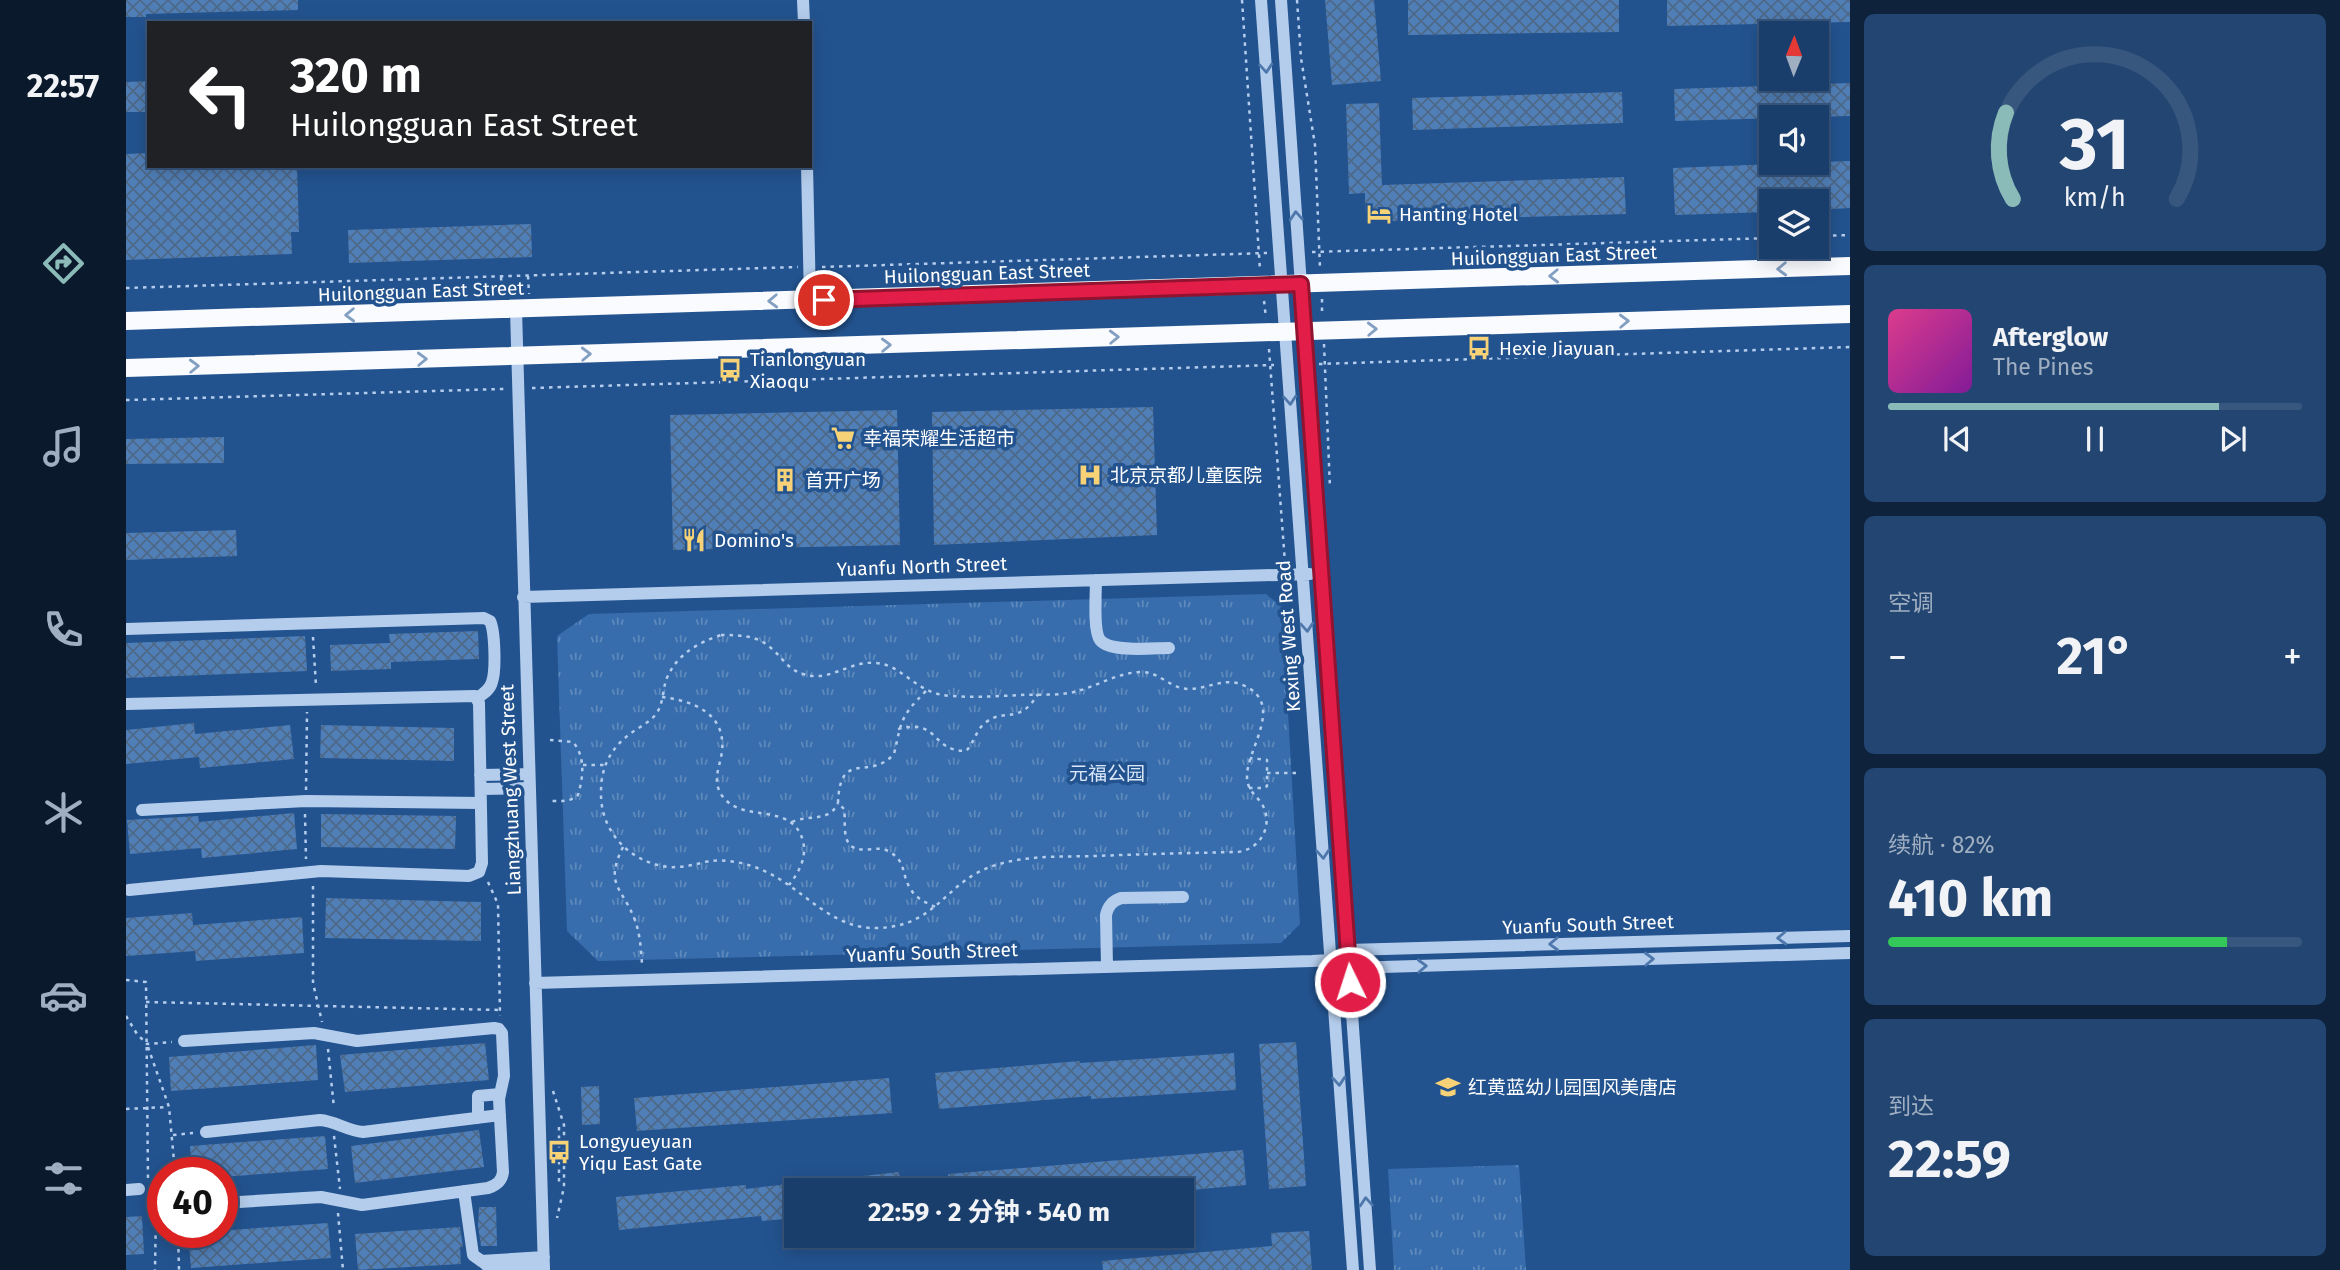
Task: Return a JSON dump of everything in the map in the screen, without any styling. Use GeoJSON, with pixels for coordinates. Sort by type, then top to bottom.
{"type":"FeatureCollection","features":[{"type":"Feature","properties":{"kind":"main road","name":"Huilongguan East Street"},"geometry":{"type":"LineString","coordinates":[[126,321],[1850,266]]}},
{"type":"Feature","properties":{"kind":"main road"},"geometry":{"type":"LineString","coordinates":[[126,368],[1850,314]]}},
{"type":"Feature","properties":{"kind":"street"},"geometry":{"type":"LineString","coordinates":[[803,0],[804,21]]}},
{"type":"Feature","properties":{"kind":"street","name":"Kexing West Road"},"geometry":{"type":"LineString","coordinates":[[1261,0],[1353,1270]]}},
{"type":"Feature","properties":{"kind":"street","name":"Kexing West Road"},"geometry":{"type":"LineString","coordinates":[[1281,0],[1370,1270]]}},
{"type":"Feature","properties":{"kind":"street"},"geometry":{"type":"LineString","coordinates":[[807,168],[810,300]]}},
{"type":"Feature","properties":{"kind":"street","name":"Liangzhuang West Street"},"geometry":{"type":"LineString","coordinates":[[516,310],[544,1265]]}},
{"type":"Feature","properties":{"kind":"street","name":"Yuanfu North Street"},"geometry":{"type":"LineString","coordinates":[[523,597],[1321,573]]}},
{"type":"Feature","properties":{"kind":"street"},"geometry":{"type":"LineString","coordinates":[[1096,580],[1097,632],[1103,643],[1114,648],[1169,648]]}},
{"type":"Feature","properties":{"kind":"street"},"geometry":{"type":"LineString","coordinates":[[126,629],[484,618],[490,621],[492,626],[493,677],[489,689],[477,698]]}},
{"type":"Feature","properties":{"kind":"street"},"geometry":{"type":"LineString","coordinates":[[126,704],[470,695],[477,698],[479,703],[481,789],[481,870],[476,874],[309,872],[129,890]]}},
{"type":"Feature","properties":{"kind":"street"},"geometry":{"type":"LineString","coordinates":[[480,775],[529,781]]}},
{"type":"Feature","properties":{"kind":"street"},"geometry":{"type":"LineString","coordinates":[[481,789],[529,781]]}},
{"type":"Feature","properties":{"kind":"street"},"geometry":{"type":"LineString","coordinates":[[142,810],[306,801],[481,803]]}},
{"type":"Feature","properties":{"kind":"street"},"geometry":{"type":"LineString","coordinates":[[1107,967],[1106,915],[1114,901],[1121,898],[1183,897]]}},
{"type":"Feature","properties":{"kind":"street","name":"Yuanfu South Street"},"geometry":{"type":"LineString","coordinates":[[1331,960],[1348,950],[1850,936]]}},
{"type":"Feature","properties":{"kind":"street","name":"Yuanfu South Street"},"geometry":{"type":"LineString","coordinates":[[535,983],[1331,960],[1349,968],[1850,953]]}},
{"type":"Feature","properties":{"kind":"street"},"geometry":{"type":"LineString","coordinates":[[184,1041],[325,1034],[357,1041],[494,1028],[500,1031],[504,1076],[500,1094],[503,1167],[501,1179],[492,1187],[362,1205],[321,1197],[238,1202]]}},
{"type":"Feature","properties":{"kind":"street"},"geometry":{"type":"LineString","coordinates":[[478,1118],[478,1096],[500,1094]]}},
{"type":"Feature","properties":{"kind":"street"},"geometry":{"type":"LineString","coordinates":[[206,1132],[320,1120],[363,1132],[500,1115]]}},
{"type":"Feature","properties":{"kind":"street"},"geometry":{"type":"LineString","coordinates":[[464,1191],[474,1256],[488,1267],[544,1265]]}},
{"type":"Feature","properties":{"kind":"path"},"geometry":{"type":"LineString","coordinates":[[1242,0],[1258,243]]}},
{"type":"Feature","properties":{"kind":"path"},"geometry":{"type":"LineString","coordinates":[[1297,0],[1301,58],[1315,145],[1319,240]]}},
{"type":"Feature","properties":{"kind":"path"},"geometry":{"type":"LineString","coordinates":[[1829,236],[1850,235]]}},
{"type":"Feature","properties":{"kind":"path"},"geometry":{"type":"LineString","coordinates":[[1349,250],[1759,238]]}},
{"type":"Feature","properties":{"kind":"path"},"geometry":{"type":"LineString","coordinates":[[126,288],[1230,254]]}},
{"type":"Feature","properties":{"kind":"path"},"geometry":{"type":"LineString","coordinates":[[1355,363],[1850,347]]}},
{"type":"Feature","properties":{"kind":"path"},"geometry":{"type":"LineString","coordinates":[[562,387],[1234,366]]}},
{"type":"Feature","properties":{"kind":"path"},"geometry":{"type":"LineString","coordinates":[[126,401],[481,390]]}},
{"type":"Feature","properties":{"kind":"path"},"geometry":{"type":"LineString","coordinates":[[313,623],[316,688],[307,711],[305,849],[314,895],[313,983],[325,1034],[335,1110],[340,1187],[338,1216],[343,1270]]}},
{"type":"Feature","properties":{"kind":"path"},"geometry":{"type":"LineString","coordinates":[[721,635],[747,635],[759,639],[772,648],[788,667],[801,674],[825,676],[867,663],[877,663],[895,669],[926,691],[951,696],[1038,694],[1074,692],[1120,676],[1144,671],[1159,676],[1170,685],[1186,689],[1221,682],[1237,683],[1252,690],[1261,705],[1261,733],[1250,758],[1247,778],[1249,788],[1264,807],[1265,824],[1261,841],[1238,852],[1046,857],[1008,862],[977,873],[924,916],[890,928],[873,928],[842,922],[789,885],[762,870],[735,862],[711,861],[668,867],[636,856],[622,847],[613,835],[601,808],[604,765],[620,741],[650,721],[659,710],[666,680],[684,654],[694,645],[721,635]]}},
{"type":"Feature","properties":{"kind":"path"},"geometry":{"type":"LineString","coordinates":[[792,822],[824,817],[834,811],[842,777],[858,767],[871,767],[888,761],[894,754],[898,729],[910,707],[926,691]]}},
{"type":"Feature","properties":{"kind":"path"},"geometry":{"type":"LineString","coordinates":[[898,729],[912,725],[922,727],[944,746],[954,751],[966,751],[983,724],[991,719],[1017,715],[1028,708],[1038,694]]}},
{"type":"Feature","properties":{"kind":"path"},"geometry":{"type":"LineString","coordinates":[[662,697],[682,699],[695,704],[708,712],[717,723],[721,732],[722,751],[716,776],[724,798],[734,807],[778,815],[792,822],[801,835],[804,849],[798,873],[789,885]]}},
{"type":"Feature","properties":{"kind":"path"},"geometry":{"type":"LineString","coordinates":[[550,740],[573,742],[582,755],[578,795],[566,801],[552,801]]}},
{"type":"Feature","properties":{"kind":"path"},"geometry":{"type":"LineString","coordinates":[[1249,788],[1266,788],[1268,773],[1267,760],[1250,758]]}},
{"type":"Feature","properties":{"kind":"path"},"geometry":{"type":"LineString","coordinates":[[582,765],[604,765]]}},
{"type":"Feature","properties":{"kind":"path"},"geometry":{"type":"LineString","coordinates":[[1268,773],[1298,773]]}},
{"type":"Feature","properties":{"kind":"path"},"geometry":{"type":"LineString","coordinates":[[838,803],[844,809],[846,839],[852,846],[888,851],[903,864],[911,890],[919,899],[936,907]]}},
{"type":"Feature","properties":{"kind":"path"},"geometry":{"type":"LineString","coordinates":[[622,847],[616,862],[615,881],[636,923],[642,964]]}},
{"type":"Feature","properties":{"kind":"path"},"geometry":{"type":"LineString","coordinates":[[481,870],[497,900],[500,1031]]}},
{"type":"Feature","properties":{"kind":"path"},"geometry":{"type":"LineString","coordinates":[[126,980],[146,982],[148,1202],[156,1209],[155,1270]]}},
{"type":"Feature","properties":{"kind":"path"},"geometry":{"type":"LineString","coordinates":[[146,1002],[500,1010]]}},
{"type":"Feature","properties":{"kind":"path"},"geometry":{"type":"LineString","coordinates":[[126,1016],[147,1044],[169,1107],[174,1157]]}},
{"type":"Feature","properties":{"kind":"path"},"geometry":{"type":"LineString","coordinates":[[147,1044],[184,1041]]}},
{"type":"Feature","properties":{"kind":"path"},"geometry":{"type":"LineString","coordinates":[[126,1109],[169,1107]]}},
{"type":"Feature","properties":{"kind":"path"},"geometry":{"type":"LineString","coordinates":[[559,1185],[560,1130]]}},
{"type":"Feature","properties":{"kind":"path"},"geometry":{"type":"LineString","coordinates":[[173,1135],[206,1132]]}},
{"type":"Feature","properties":{"kind":"path"},"geometry":{"type":"LineString","coordinates":[[178,1248],[179,1270]]}},
{"type":"Feature","properties":{"kind":"green space","name":"元福公园"},"geometry":{"type":"Polygon","coordinates":[[[1266,594],[1282,607],[1300,924],[1281,943],[598,961],[567,931],[557,636],[589,614],[1266,594]]]}},
{"type":"Feature","properties":{"kind":"green space"},"geometry":{"type":"Polygon","coordinates":[[[1519,1165],[1526,1270],[1394,1270],[1388,1169],[1519,1165]]]}},
{"type":"Feature","properties":{"kind":"building"},"geometry":{"type":"Polygon","coordinates":[[[126,0],[298,0],[298,10],[146,14],[146,17],[126,17],[126,0]]]}},
{"type":"Feature","properties":{"kind":"building"},"geometry":{"type":"Polygon","coordinates":[[[1325,0],[1374,0],[1381,81],[1332,85],[1325,0]]]}},
{"type":"Feature","properties":{"kind":"building"},"geometry":{"type":"Polygon","coordinates":[[[1408,0],[1619,0],[1619,32],[1408,35],[1408,0]]]}},
{"type":"Feature","properties":{"kind":"building"},"geometry":{"type":"Polygon","coordinates":[[[1667,0],[1850,0],[1850,22],[1759,21],[1759,24],[1667,26],[1667,0]]]}},
{"type":"Feature","properties":{"kind":"building"},"geometry":{"type":"Polygon","coordinates":[[[147,81],[147,112],[126,112],[126,82],[147,81]]]}},
{"type":"Feature","properties":{"kind":"building"},"geometry":{"type":"Polygon","coordinates":[[[1850,83],[1850,116],[1829,117],[1829,105],[1759,105],[1759,119],[1675,121],[1674,89],[1759,86],[1759,91],[1829,91],[1829,84],[1850,83]]]}},
{"type":"Feature","properties":{"kind":"building"},"geometry":{"type":"Polygon","coordinates":[[[1622,92],[1623,123],[1413,130],[1412,98],[1622,92]]]}},
{"type":"Feature","properties":{"kind":"building"},"geometry":{"type":"Polygon","coordinates":[[[1379,103],[1382,185],[1624,177],[1626,214],[1392,221],[1392,210],[1365,211],[1365,193],[1349,194],[1346,104],[1379,103]]]}},
{"type":"Feature","properties":{"kind":"building"},"geometry":{"type":"Polygon","coordinates":[[[147,153],[147,168],[297,168],[299,232],[291,232],[292,254],[126,260],[126,154],[147,153]]]}},
{"type":"Feature","properties":{"kind":"building"},"geometry":{"type":"Polygon","coordinates":[[[1850,161],[1850,208],[1829,209],[1829,189],[1759,189],[1759,212],[1675,215],[1673,168],[1759,165],[1759,175],[1829,175],[1829,162],[1850,161]]]}},
{"type":"Feature","properties":{"kind":"building"},"geometry":{"type":"Polygon","coordinates":[[[531,224],[532,257],[349,263],[348,230],[531,224]]]}},
{"type":"Feature","properties":{"kind":"building"},"geometry":{"type":"Polygon","coordinates":[[[1153,407],[1157,535],[934,545],[932,412],[1153,407]]]}},
{"type":"Feature","properties":{"kind":"building","name":"首开广场"},"geometry":{"type":"Polygon","coordinates":[[[897,410],[900,545],[673,550],[670,415],[897,410]]]}},
{"type":"Feature","properties":{"kind":"building"},"geometry":{"type":"Polygon","coordinates":[[[224,437],[224,463],[126,464],[126,439],[224,437]]]}},
{"type":"Feature","properties":{"kind":"building"},"geometry":{"type":"Polygon","coordinates":[[[236,530],[237,556],[126,560],[126,533],[236,530]]]}},
{"type":"Feature","properties":{"kind":"building"},"geometry":{"type":"Polygon","coordinates":[[[478,631],[479,659],[391,662],[391,669],[331,671],[330,645],[390,643],[389,634],[478,631]]]}},
{"type":"Feature","properties":{"kind":"building"},"geometry":{"type":"Polygon","coordinates":[[[305,636],[307,671],[126,678],[126,643],[305,636]]]}},
{"type":"Feature","properties":{"kind":"building"},"geometry":{"type":"Polygon","coordinates":[[[194,723],[195,734],[290,725],[294,759],[200,768],[199,757],[126,764],[126,730],[194,723]]]}},
{"type":"Feature","properties":{"kind":"building"},"geometry":{"type":"Polygon","coordinates":[[[321,725],[454,728],[454,761],[320,758],[321,725]]]}},
{"type":"Feature","properties":{"kind":"building"},"geometry":{"type":"Polygon","coordinates":[[[294,813],[297,849],[202,858],[201,848],[130,854],[127,820],[198,816],[199,822],[294,813]]]}},
{"type":"Feature","properties":{"kind":"building"},"geometry":{"type":"Polygon","coordinates":[[[321,814],[456,816],[455,849],[321,847],[321,814]]]}},
{"type":"Feature","properties":{"kind":"building"},"geometry":{"type":"Polygon","coordinates":[[[326,898],[481,902],[481,941],[325,938],[326,898]]]}},
{"type":"Feature","properties":{"kind":"building"},"geometry":{"type":"Polygon","coordinates":[[[192,913],[193,925],[302,917],[304,953],[196,961],[195,951],[126,956],[126,918],[192,913]]]}},
{"type":"Feature","properties":{"kind":"building"},"geometry":{"type":"Polygon","coordinates":[[[1296,1042],[1306,1186],[1269,1189],[1259,1044],[1296,1042]]]}},
{"type":"Feature","properties":{"kind":"building"},"geometry":{"type":"Polygon","coordinates":[[[485,1043],[489,1080],[345,1092],[340,1055],[485,1043]]]}},
{"type":"Feature","properties":{"kind":"building"},"geometry":{"type":"Polygon","coordinates":[[[316,1045],[318,1080],[171,1091],[169,1057],[316,1045]]]}},
{"type":"Feature","properties":{"kind":"building"},"geometry":{"type":"Polygon","coordinates":[[[1234,1053],[1236,1090],[1091,1099],[1091,1096],[939,1109],[935,1073],[1080,1061],[1234,1053]]]}},
{"type":"Feature","properties":{"kind":"building"},"geometry":{"type":"Polygon","coordinates":[[[889,1078],[892,1113],[637,1131],[634,1098],[889,1078]]]}},
{"type":"Feature","properties":{"kind":"building"},"geometry":{"type":"Polygon","coordinates":[[[599,1086],[600,1124],[582,1125],[581,1087],[599,1086]]]}},
{"type":"Feature","properties":{"kind":"building"},"geometry":{"type":"Polygon","coordinates":[[[479,1130],[484,1167],[355,1183],[351,1146],[479,1130]]]}},
{"type":"Feature","properties":{"kind":"building"},"geometry":{"type":"Polygon","coordinates":[[[325,1136],[328,1169],[238,1176],[238,1157],[191,1157],[190,1146],[325,1136]]]}},
{"type":"Feature","properties":{"kind":"building"},"geometry":{"type":"Polygon","coordinates":[[[1243,1150],[1246,1185],[1194,1190],[1194,1178],[948,1178],[948,1174],[1243,1150]]]}},
{"type":"Feature","properties":{"kind":"building"},"geometry":{"type":"Polygon","coordinates":[[[899,1172],[900,1178],[844,1178],[899,1172]]]}},
{"type":"Feature","properties":{"kind":"building"},"geometry":{"type":"Polygon","coordinates":[[[784,1184],[784,1219],[762,1221],[761,1216],[619,1230],[616,1197],[746,1185],[746,1189],[784,1184]]]}},
{"type":"Feature","properties":{"kind":"building"},"geometry":{"type":"Polygon","coordinates":[[[479,1207],[496,1207],[497,1246],[481,1246],[479,1207]]]}},
{"type":"Feature","properties":{"kind":"building"},"geometry":{"type":"Polygon","coordinates":[[[142,1216],[144,1254],[126,1255],[126,1217],[142,1216]]]}},
{"type":"Feature","properties":{"kind":"building"},"geometry":{"type":"Polygon","coordinates":[[[328,1223],[331,1258],[191,1268],[189,1248],[238,1248],[238,1229],[328,1223]]]}},
{"type":"Feature","properties":{"kind":"building"},"geometry":{"type":"Polygon","coordinates":[[[460,1227],[463,1247],[460,1247],[461,1264],[358,1270],[355,1234],[460,1227]]]}},
{"type":"Feature","properties":{"kind":"building"},"geometry":{"type":"Polygon","coordinates":[[[1309,1231],[1312,1270],[1103,1270],[1102,1261],[1272,1246],[1271,1233],[1309,1231]]]}},
{"type":"Feature","properties":{"kind":"place","name":"Hanting Hotel"},"geometry":{"type":"Point","coordinates":[1379,214]}},
{"type":"Feature","properties":{"kind":"place","name":"Hexie Jiayuan"},"geometry":{"type":"Point","coordinates":[1479,348]}},
{"type":"Feature","properties":{"kind":"place","name":"Tianlongyuan Xiaoqu"},"geometry":{"type":"Point","coordinates":[730,370]}},
{"type":"Feature","properties":{"kind":"place","name":"幸福荣耀生活超市"},"geometry":{"type":"Point","coordinates":[843,438]}},
{"type":"Feature","properties":{"kind":"place","name":"北京京都儿童医院"},"geometry":{"type":"Point","coordinates":[1090,475]}},
{"type":"Feature","properties":{"kind":"place","name":"首开广场"},"geometry":{"type":"Point","coordinates":[785,480]}},
{"type":"Feature","properties":{"kind":"place","name":"Domino's"},"geometry":{"type":"Point","coordinates":[694,540]}},
{"type":"Feature","properties":{"kind":"place","name":"红黄蓝幼儿园国风美唐店"},"geometry":{"type":"Point","coordinates":[1448,1087]}},
{"type":"Feature","properties":{"kind":"place","name":"Longyueyuan Yiqu East Gate"},"geometry":{"type":"Point","coordinates":[559,1152]}},
{"type":"Feature","properties":{"kind":"route"},"geometry":{"type":"LineString","coordinates":[[824,300],[1301,284],[1350,982]]}}]}
